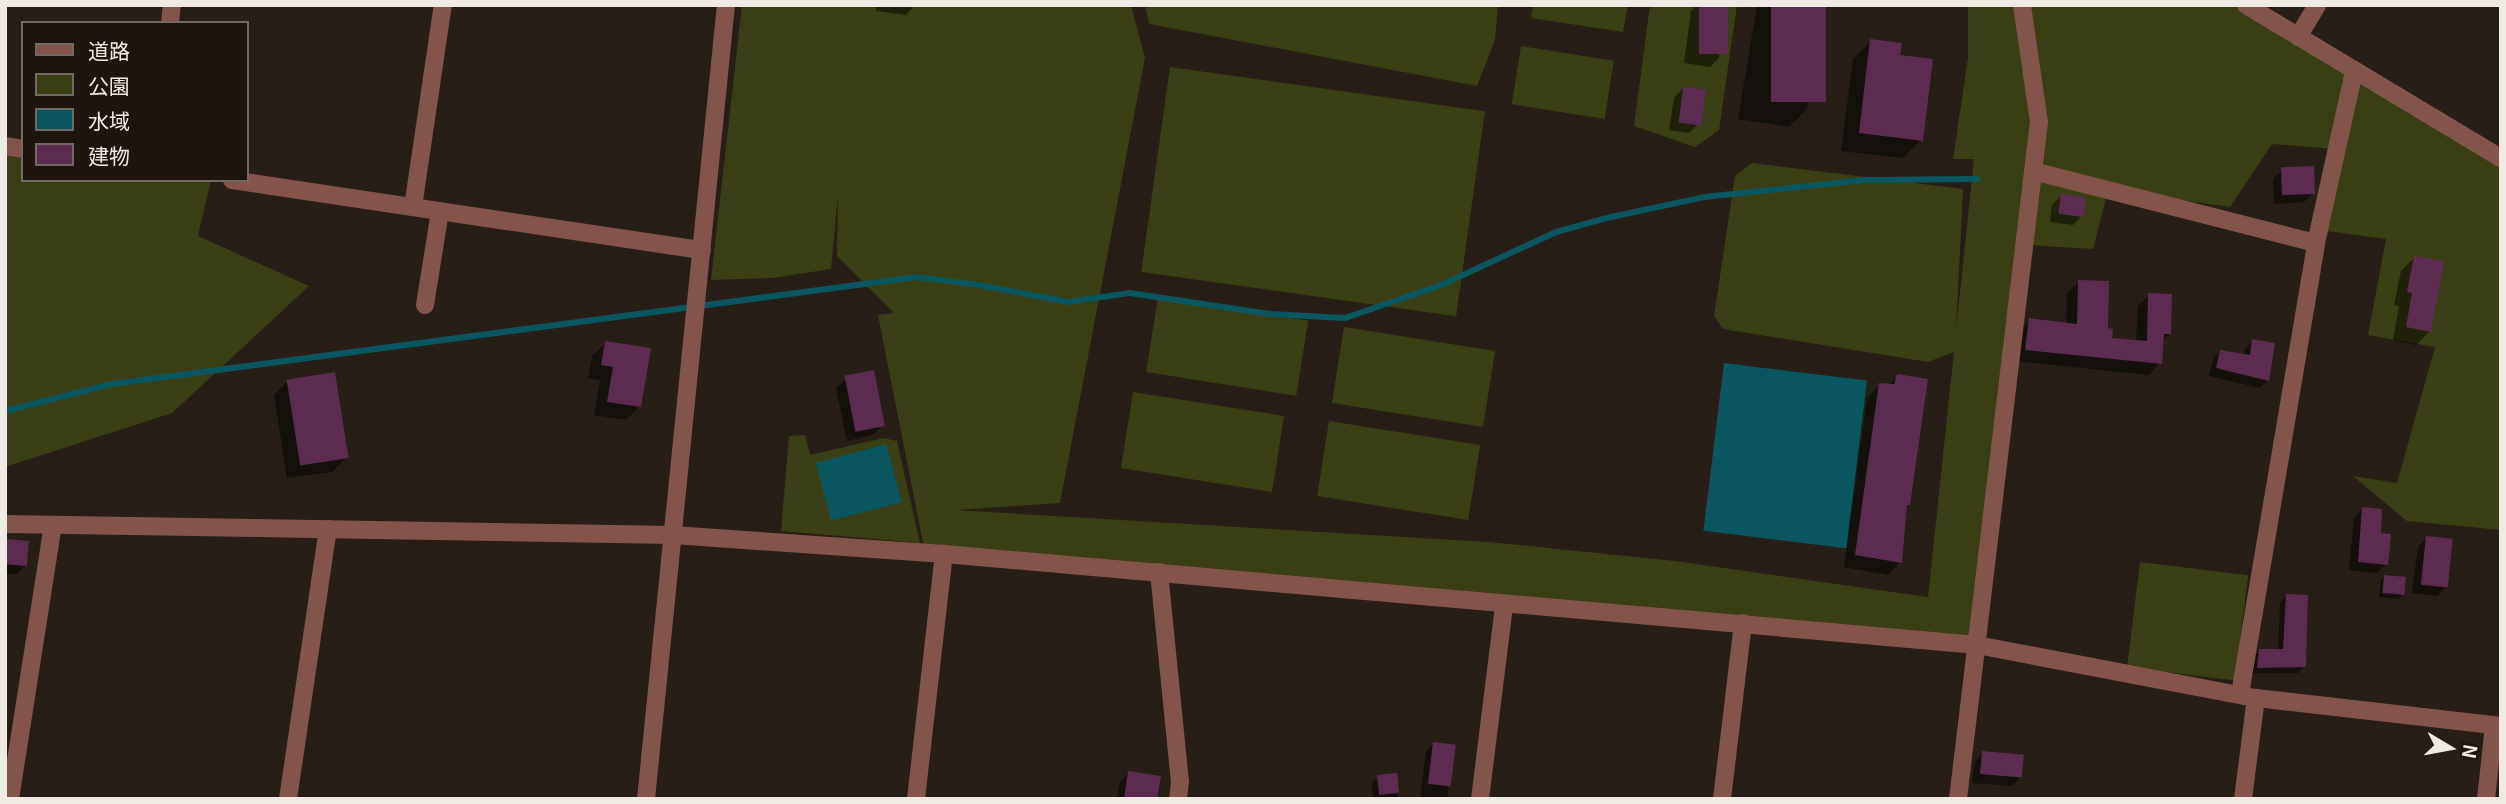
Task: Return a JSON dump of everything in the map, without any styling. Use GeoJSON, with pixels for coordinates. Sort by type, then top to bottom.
{"type":"FeatureCollection","features":[{"type":"Feature","properties":{"kind":"street"},"geometry":{"type":"LineString","coordinates":[[413,207],[443,5]]}},
{"type":"Feature","properties":{"kind":"street"},"geometry":{"type":"LineString","coordinates":[[646,799],[726,5]]}},
{"type":"Feature","properties":{"kind":"street"},"geometry":{"type":"LineString","coordinates":[[1958,799],[2039,122],[2022,5]]}},
{"type":"Feature","properties":{"kind":"street"},"geometry":{"type":"LineString","coordinates":[[2246,5],[2501,158]]}},
{"type":"Feature","properties":{"kind":"street"},"geometry":{"type":"LineString","coordinates":[[2298,37],[2317,5]]}},
{"type":"Feature","properties":{"kind":"street"},"geometry":{"type":"LineString","coordinates":[[2243,799],[2248,696],[2316,243],[2354,71]]}},
{"type":"Feature","properties":{"kind":"street"},"geometry":{"type":"LineString","coordinates":[[2033,171],[2316,243]]}},
{"type":"Feature","properties":{"kind":"street"},"geometry":{"type":"LineString","coordinates":[[245,182],[702,250]]}},
{"type":"Feature","properties":{"kind":"street"},"geometry":{"type":"LineString","coordinates":[[425,305],[440,211]]}},
{"type":"Feature","properties":{"kind":"street"},"geometry":{"type":"LineString","coordinates":[[5,524],[673,535],[1159,572],[1504,605],[1743,623],[1977,645],[2248,696],[2497,726],[2486,799]]}},
{"type":"Feature","properties":{"kind":"street"},"geometry":{"type":"LineString","coordinates":[[10,799],[53,525]]}},
{"type":"Feature","properties":{"kind":"street"},"geometry":{"type":"LineString","coordinates":[[288,799],[328,529]]}},
{"type":"Feature","properties":{"kind":"street"},"geometry":{"type":"LineString","coordinates":[[916,799],[944,554]]}},
{"type":"Feature","properties":{"kind":"street"},"geometry":{"type":"LineString","coordinates":[[1159,572],[1180,781],[1178,799]]}},
{"type":"Feature","properties":{"kind":"street"},"geometry":{"type":"LineString","coordinates":[[1480,799],[1504,605]]}},
{"type":"Feature","properties":{"kind":"street"},"geometry":{"type":"LineString","coordinates":[[1722,799],[1743,623]]}},
{"type":"Feature","properties":{"kind":"green space"},"geometry":{"type":"Polygon","coordinates":[[[742,5],[1131,5],[1145,58],[1060,503],[955,510],[1489,542],[1675,561],[1928,597],[1954,352],[1928,362],[1723,329],[1714,316],[1735,176],[1752,163],[1963,189],[1956,331],[1974,159],[1953,159],[1968,58],[1968,5],[2248,5],[2501,159],[2501,530],[2407,521],[2353,476],[2397,483],[2435,347],[2368,335],[2386,239],[2319,230],[2336,149],[2272,144],[2230,207],[2103,189],[2107,194],[2093,249],[2029,245],[2035,167],[1978,637],[925,553],[878,315],[894,313],[837,256],[838,195],[831,269],[773,278],[711,280],[742,5]]]}},
{"type":"Feature","properties":{"kind":"green space"},"geometry":{"type":"Polygon","coordinates":[[[1145,5],[1498,5],[1495,40],[1477,86],[1149,24],[1145,5]]]}},
{"type":"Feature","properties":{"kind":"green space"},"geometry":{"type":"Polygon","coordinates":[[[1533,5],[1628,5],[1623,32],[1531,18],[1533,5]]]}},
{"type":"Feature","properties":{"kind":"green space"},"geometry":{"type":"Polygon","coordinates":[[[1650,5],[1737,5],[1719,130],[1695,147],[1634,126],[1650,5]]]}},
{"type":"Feature","properties":{"kind":"green space"},"geometry":{"type":"Polygon","coordinates":[[[1521,46],[1614,61],[1605,119],[1512,104],[1521,46]]]}},
{"type":"Feature","properties":{"kind":"green space"},"geometry":{"type":"Polygon","coordinates":[[[1170,67],[1485,111],[1456,316],[1141,272],[1170,67]]]}},
{"type":"Feature","properties":{"kind":"green space"},"geometry":{"type":"Polygon","coordinates":[[[5,146],[21,149],[21,182],[211,182],[198,236],[309,286],[172,413],[5,467],[5,146]]]}},
{"type":"Feature","properties":{"kind":"green space"},"geometry":{"type":"Polygon","coordinates":[[[1158,297],[1308,321],[1296,396],[1146,372],[1158,297]]]}},
{"type":"Feature","properties":{"kind":"green space"},"geometry":{"type":"Polygon","coordinates":[[[1344,327],[1495,351],[1483,427],[1332,403],[1344,327]]]}},
{"type":"Feature","properties":{"kind":"green space"},"geometry":{"type":"Polygon","coordinates":[[[1133,392],[1284,416],[1272,492],[1121,468],[1133,392]]]}},
{"type":"Feature","properties":{"kind":"green space"},"geometry":{"type":"Polygon","coordinates":[[[1329,421],[1480,445],[1468,520],[1317,496],[1329,421]]]}},
{"type":"Feature","properties":{"kind":"green space"},"geometry":{"type":"Polygon","coordinates":[[[805,435],[810,455],[883,438],[897,441],[920,543],[781,531],[789,436],[805,435]]]}},
{"type":"Feature","properties":{"kind":"green space"},"geometry":{"type":"Polygon","coordinates":[[[2140,562],[2248,575],[2235,680],[2127,667],[2140,562]]]}},
{"type":"Feature","properties":{"kind":"water"},"geometry":{"type":"Polygon","coordinates":[[[1724,363],[1867,381],[1846,548],[1703,531],[1724,363]]]}},
{"type":"Feature","properties":{"kind":"water"},"geometry":{"type":"Polygon","coordinates":[[[886,444],[902,502],[831,521],[815,463],[886,444]]]}},
{"type":"Feature","properties":{"kind":"building"},"geometry":{"type":"Polygon","coordinates":[[[1699,5],[1728,5],[1728,54],[1699,54],[1699,5]]]}},
{"type":"Feature","properties":{"kind":"building"},"geometry":{"type":"Polygon","coordinates":[[[1771,5],[1826,5],[1826,102],[1771,102],[1771,5]]]}},
{"type":"Feature","properties":{"kind":"building"},"geometry":{"type":"Polygon","coordinates":[[[1870,39],[1902,43],[1900,55],[1933,59],[1923,141],[1859,133],[1870,39]]]}},
{"type":"Feature","properties":{"kind":"building"},"geometry":{"type":"Polygon","coordinates":[[[1683,87],[1706,90],[1701,126],[1679,123],[1683,87]]]}},
{"type":"Feature","properties":{"kind":"building"},"geometry":{"type":"Polygon","coordinates":[[[2314,166],[2315,194],[2282,195],[2281,167],[2314,166]]]}},
{"type":"Feature","properties":{"kind":"building"},"geometry":{"type":"Polygon","coordinates":[[[2061,194],[2086,197],[2083,217],[2059,214],[2061,194]]]}},
{"type":"Feature","properties":{"kind":"building"},"geometry":{"type":"Polygon","coordinates":[[[2414,256],[2444,261],[2431,332],[2406,327],[2412,293],[2407,292],[2414,256]]]}},
{"type":"Feature","properties":{"kind":"building"},"geometry":{"type":"Polygon","coordinates":[[[2078,280],[2109,281],[2108,328],[2113,329],[2112,338],[2147,341],[2148,293],[2172,294],[2171,334],[2164,334],[2162,364],[2025,350],[2029,318],[2077,324],[2078,280]]]}},
{"type":"Feature","properties":{"kind":"building"},"geometry":{"type":"Polygon","coordinates":[[[2252,339],[2275,343],[2269,381],[2216,368],[2220,350],[2250,355],[2252,339]]]}},
{"type":"Feature","properties":{"kind":"building"},"geometry":{"type":"Polygon","coordinates":[[[605,341],[651,348],[641,407],[607,402],[613,367],[601,365],[605,341]]]}},
{"type":"Feature","properties":{"kind":"building"},"geometry":{"type":"Polygon","coordinates":[[[874,370],[885,426],[855,432],[845,376],[874,370]]]}},
{"type":"Feature","properties":{"kind":"building"},"geometry":{"type":"Polygon","coordinates":[[[335,372],[349,458],[300,466],[287,380],[335,372]]]}},
{"type":"Feature","properties":{"kind":"building"},"geometry":{"type":"Polygon","coordinates":[[[1897,374],[1928,379],[1910,505],[1907,505],[1902,563],[1855,555],[1879,383],[1894,384],[1897,374]]]}},
{"type":"Feature","properties":{"kind":"building"},"geometry":{"type":"Polygon","coordinates":[[[2362,507],[2382,509],[2381,533],[2391,534],[2388,565],[2358,562],[2362,507]]]}},
{"type":"Feature","properties":{"kind":"building"},"geometry":{"type":"Polygon","coordinates":[[[2426,536],[2453,539],[2448,588],[2421,585],[2426,536]]]}},
{"type":"Feature","properties":{"kind":"building"},"geometry":{"type":"Polygon","coordinates":[[[5,539],[29,541],[27,566],[5,564],[5,539]]]}},
{"type":"Feature","properties":{"kind":"building"},"geometry":{"type":"Polygon","coordinates":[[[2384,575],[2406,577],[2404,595],[2382,593],[2384,575]]]}},
{"type":"Feature","properties":{"kind":"building"},"geometry":{"type":"Polygon","coordinates":[[[2286,594],[2308,595],[2306,667],[2257,668],[2259,649],[2283,649],[2286,594]]]}},
{"type":"Feature","properties":{"kind":"building"},"geometry":{"type":"Polygon","coordinates":[[[1433,742],[1456,745],[1451,786],[1428,784],[1433,742]]]}},
{"type":"Feature","properties":{"kind":"building"},"geometry":{"type":"Polygon","coordinates":[[[1982,751],[2024,755],[2022,778],[1980,774],[1982,751]]]}},
{"type":"Feature","properties":{"kind":"building"},"geometry":{"type":"Polygon","coordinates":[[[1128,771],[1161,776],[1157,799],[1124,799],[1128,771]]]}},
{"type":"Feature","properties":{"kind":"building"},"geometry":{"type":"Polygon","coordinates":[[[1397,773],[1399,793],[1379,795],[1377,775],[1397,773]]]}},
{"type":"Feature","properties":{"kind":"waterway"},"geometry":{"type":"LineString","coordinates":[[5,411],[112,384],[917,277],[979,285],[1068,302],[1130,293],[1269,314],[1345,318],[1441,285],[1556,232],[1611,217],[1704,197],[1867,180],[1977,179]]}}]}
